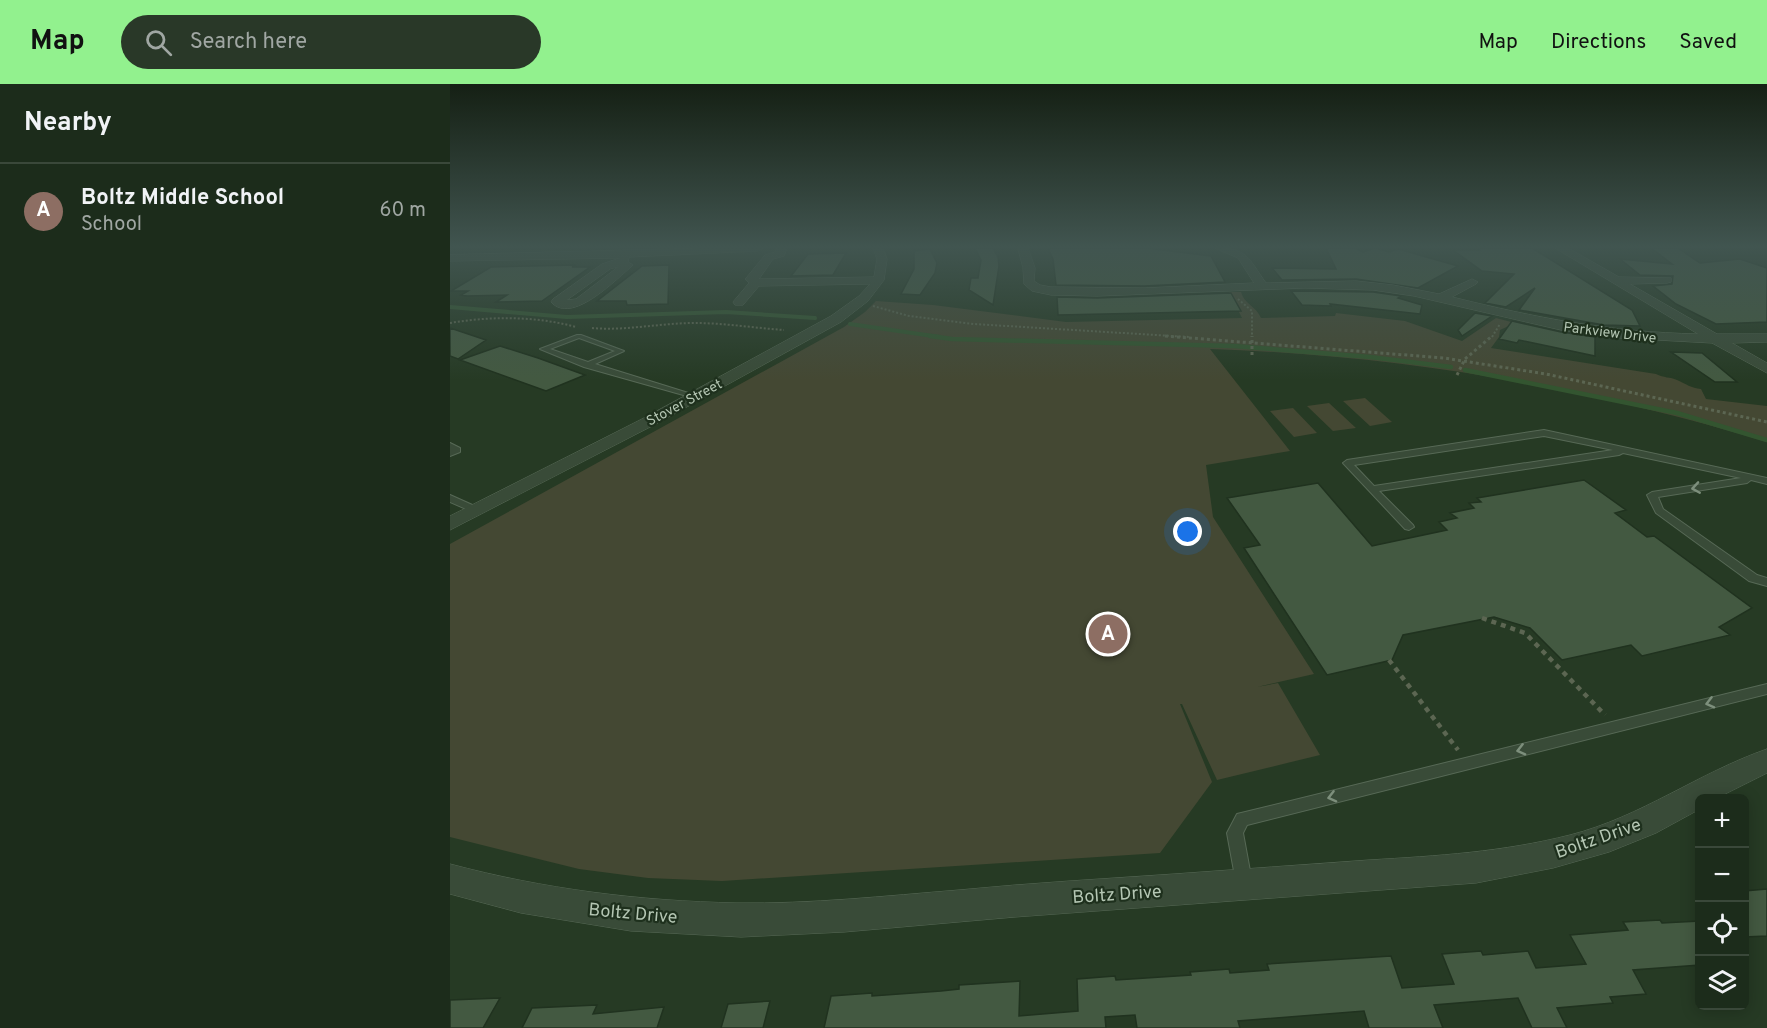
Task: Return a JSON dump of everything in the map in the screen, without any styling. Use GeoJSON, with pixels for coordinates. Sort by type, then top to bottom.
{"type":"FeatureCollection","features":[{"type":"Feature","properties":{"kind":"street"},"geometry":{"type":"LineString","coordinates":[[571,292],[557,302],[562,305],[580,302],[593,292]]}},
{"type":"Feature","properties":{"kind":"street"},"geometry":{"type":"LineString","coordinates":[[739,302],[748,292]]}},
{"type":"Feature","properties":{"kind":"street","name":"Stover Street"},"geometry":{"type":"LineString","coordinates":[[450,524],[809,334],[858,303],[868,292]]}},
{"type":"Feature","properties":{"kind":"street","name":"Parkview Drive"},"geometry":{"type":"LineString","coordinates":[[1411,292],[1514,317],[1619,335],[1717,340],[1767,338]]}},
{"type":"Feature","properties":{"kind":"street"},"geometry":{"type":"LineString","coordinates":[[1441,298],[1453,292]]}},
{"type":"Feature","properties":{"kind":"street"},"geometry":{"type":"LineString","coordinates":[[1635,292],[1767,369]]}},
{"type":"Feature","properties":{"kind":"street","name":"Boltz Drive"},"geometry":{"type":"LineString","coordinates":[[450,879],[498,893],[594,910],[678,918],[742,920],[853,915],[1476,868],[1527,860],[1586,845],[1628,830],[1675,808],[1737,772],[1767,761]]}},
{"type":"Feature","properties":{"kind":"lane"},"geometry":{"type":"LineString","coordinates":[[587,365],[621,351],[579,336],[543,349],[587,365],[694,396]]}},
{"type":"Feature","properties":{"kind":"lane"},"geometry":{"type":"LineString","coordinates":[[1408,527],[1347,463],[1544,433],[1767,481]]}},
{"type":"Feature","properties":{"kind":"lane"},"geometry":{"type":"LineString","coordinates":[[450,446],[457,450],[450,453]]}},
{"type":"Feature","properties":{"kind":"lane"},"geometry":{"type":"LineString","coordinates":[[1372,489],[1625,451]]}},
{"type":"Feature","properties":{"kind":"lane"},"geometry":{"type":"LineString","coordinates":[[1754,479],[1652,495],[1659,512],[1753,578],[1767,582]]}},
{"type":"Feature","properties":{"kind":"lane"},"geometry":{"type":"LineString","coordinates":[[450,498],[476,510]]}},
{"type":"Feature","properties":{"kind":"lane"},"geometry":{"type":"LineString","coordinates":[[1245,884],[1235,832],[1242,819],[1767,689]]}},
{"type":"Feature","properties":{"kind":"path"},"geometry":{"type":"LineString","coordinates":[[1235,292],[1241,304],[1252,311],[1251,356]]}},
{"type":"Feature","properties":{"kind":"path"},"geometry":{"type":"LineString","coordinates":[[858,303],[909,316],[974,324],[1418,354],[1546,374],[1767,422]]}},
{"type":"Feature","properties":{"kind":"path"},"geometry":{"type":"LineString","coordinates":[[1457,375],[1458,367],[1463,360],[1489,341],[1497,326],[1514,317]]}},
{"type":"Feature","properties":{"kind":"path"},"geometry":{"type":"LineString","coordinates":[[450,323],[463,320],[496,319],[562,322],[585,330],[597,327],[615,330],[697,323],[767,327],[809,334]]}},
{"type":"Feature","properties":{"kind":"path"},"geometry":{"type":"LineString","coordinates":[[1482,618],[1525,633],[1616,726]]}},
{"type":"Feature","properties":{"kind":"path"},"geometry":{"type":"LineString","coordinates":[[1389,660],[1468,764]]}},
{"type":"Feature","properties":{"kind":"green space"},"geometry":{"type":"Polygon","coordinates":[[[1229,292],[1241,292],[1261,318],[1335,316],[1336,313],[1405,321],[1462,341],[1496,318],[1515,323],[1500,330],[1499,337],[1491,348],[1656,374],[1701,389],[1706,399],[1767,406],[1767,442],[1631,405],[1492,377],[1351,358],[1210,349],[1290,451],[1206,465],[1213,517],[1314,674],[1257,687],[1278,683],[1320,755],[1217,780],[1180,704],[1212,782],[1160,853],[722,881],[648,878],[579,869],[450,837],[450,544],[844,327],[876,301],[933,305],[1066,322],[1242,318],[1229,292]]]}},
{"type":"Feature","properties":{"kind":"green space"},"geometry":{"type":"Polygon","coordinates":[[[1365,398],[1392,422],[1370,426],[1343,401],[1365,398]]]}},
{"type":"Feature","properties":{"kind":"green space"},"geometry":{"type":"Polygon","coordinates":[[[1329,403],[1356,428],[1333,431],[1307,406],[1329,403]]]}},
{"type":"Feature","properties":{"kind":"green space"},"geometry":{"type":"Polygon","coordinates":[[[1293,408],[1317,433],[1294,437],[1270,411],[1293,408]]]}},
{"type":"Feature","properties":{"kind":"building"},"geometry":{"type":"Polygon","coordinates":[[[466,292],[555,292],[542,301],[496,302],[507,295],[461,295],[466,292]]]}},
{"type":"Feature","properties":{"kind":"building"},"geometry":{"type":"Polygon","coordinates":[[[609,292],[668,292],[668,304],[627,305],[626,301],[597,301],[609,292]]]}},
{"type":"Feature","properties":{"kind":"building"},"geometry":{"type":"Polygon","coordinates":[[[902,292],[922,292],[920,295],[901,294],[902,292]]]}},
{"type":"Feature","properties":{"kind":"building"},"geometry":{"type":"Polygon","coordinates":[[[972,292],[995,292],[993,305],[972,292]]]}},
{"type":"Feature","properties":{"kind":"building"},"geometry":{"type":"Polygon","coordinates":[[[1292,292],[1373,292],[1401,296],[1398,298],[1422,305],[1420,314],[1330,304],[1331,306],[1302,305],[1292,292]]]}},
{"type":"Feature","properties":{"kind":"building"},"geometry":{"type":"Polygon","coordinates":[[[1496,292],[1529,292],[1506,307],[1485,303],[1496,292]]]}},
{"type":"Feature","properties":{"kind":"building"},"geometry":{"type":"Polygon","coordinates":[[[1532,292],[1603,292],[1632,310],[1640,326],[1604,325],[1519,310],[1532,292]]]}},
{"type":"Feature","properties":{"kind":"building"},"geometry":{"type":"Polygon","coordinates":[[[1661,292],[1767,292],[1767,322],[1716,324],[1676,304],[1661,292]]]}},
{"type":"Feature","properties":{"kind":"building"},"geometry":{"type":"Polygon","coordinates":[[[1231,293],[1241,311],[1058,315],[1057,297],[1097,298],[1231,293]]]}},
{"type":"Feature","properties":{"kind":"building"},"geometry":{"type":"Polygon","coordinates":[[[1475,313],[1492,316],[1462,336],[1458,330],[1475,313]]]}},
{"type":"Feature","properties":{"kind":"building"},"geometry":{"type":"Polygon","coordinates":[[[1512,321],[1595,337],[1595,356],[1519,340],[1517,343],[1499,339],[1512,321]]]}},
{"type":"Feature","properties":{"kind":"building"},"geometry":{"type":"Polygon","coordinates":[[[450,328],[486,340],[458,359],[450,356],[450,328]]]}},
{"type":"Feature","properties":{"kind":"building"},"geometry":{"type":"Polygon","coordinates":[[[500,346],[585,375],[546,391],[460,360],[500,346]]]}},
{"type":"Feature","properties":{"kind":"building"},"geometry":{"type":"Polygon","coordinates":[[[1671,352],[1702,353],[1737,382],[1715,382],[1671,352]]]}},
{"type":"Feature","properties":{"kind":"building"},"geometry":{"type":"Polygon","coordinates":[[[1584,480],[1626,510],[1615,513],[1647,537],[1654,536],[1752,608],[1719,627],[1730,635],[1642,656],[1631,645],[1562,660],[1530,628],[1494,617],[1403,635],[1392,660],[1327,675],[1244,548],[1260,545],[1227,498],[1318,483],[1372,546],[1447,530],[1439,522],[1457,518],[1450,513],[1474,508],[1469,503],[1481,502],[1477,498],[1584,480]]]}},
{"type":"Feature","properties":{"kind":"building"},"geometry":{"type":"Polygon","coordinates":[[[1767,889],[1767,936],[1749,937],[1749,891],[1767,889]]]}},
{"type":"Feature","properties":{"kind":"building"},"geometry":{"type":"Polygon","coordinates":[[[1695,921],[1695,965],[1633,970],[1646,994],[1610,997],[1613,1003],[1557,1008],[1567,1028],[1532,1028],[1518,998],[1434,1005],[1443,1028],[1369,1028],[1364,1011],[1238,1021],[1240,1028],[1137,1028],[1135,1015],[1105,1017],[1106,1028],[824,1028],[831,996],[872,993],[872,996],[941,991],[959,989],[959,985],[1020,981],[1019,1016],[1078,1011],[1077,979],[1115,976],[1116,980],[1191,975],[1190,972],[1229,969],[1230,973],[1269,970],[1267,964],[1391,956],[1402,988],[1454,984],[1442,954],[1481,951],[1483,955],[1528,951],[1536,968],[1586,964],[1570,935],[1628,930],[1623,922],[1695,921]]]}},
{"type":"Feature","properties":{"kind":"building"},"geometry":{"type":"Polygon","coordinates":[[[500,998],[483,1028],[450,1028],[450,1000],[500,998]]]}},
{"type":"Feature","properties":{"kind":"building"},"geometry":{"type":"Polygon","coordinates":[[[770,1001],[763,1028],[721,1028],[728,1004],[770,1001]]]}},
{"type":"Feature","properties":{"kind":"building"},"geometry":{"type":"Polygon","coordinates":[[[597,1005],[593,1014],[664,1007],[657,1028],[522,1028],[532,1008],[597,1005]]]}},
{"type":"Feature","properties":{"kind":"waterway"},"geometry":{"type":"LineString","coordinates":[[450,307],[567,317],[726,312],[815,318]]}},
{"type":"Feature","properties":{"kind":"waterway"},"geometry":{"type":"LineString","coordinates":[[850,324],[940,337]]}},
{"type":"Feature","properties":{"kind":"waterway"},"geometry":{"type":"LineString","coordinates":[[930,336],[952,339],[1234,346],[1370,357],[1451,367]]}},
{"type":"Feature","properties":{"kind":"waterway"},"geometry":{"type":"LineString","coordinates":[[1465,370],[1677,413],[1767,440]]}},
{"type":"Feature","properties":{"kind":"place","name":"Boltz Middle School"},"geometry":{"type":"Point","coordinates":[1108,634]}}]}
